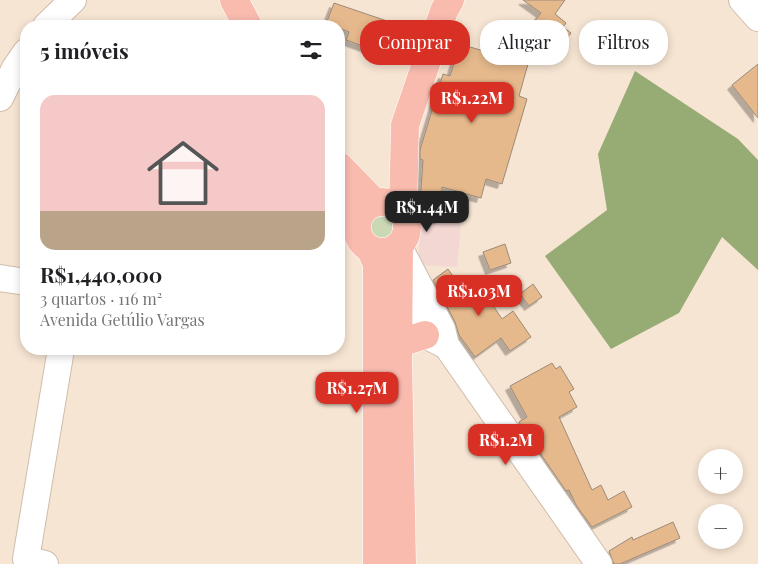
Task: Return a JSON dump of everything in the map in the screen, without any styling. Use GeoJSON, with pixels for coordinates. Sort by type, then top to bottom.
{"type":"FeatureCollection","features":[{"type":"Feature","properties":{"kind":"main road"},"geometry":{"type":"LineString","coordinates":[[234,0],[245,20]]}},
{"type":"Feature","properties":{"kind":"main road"},"geometry":{"type":"LineString","coordinates":[[357,216],[405,125],[447,4]]}},
{"type":"Feature","properties":{"kind":"main road"},"geometry":{"type":"LineString","coordinates":[[402,564],[398,294],[399,247],[406,235],[407,226],[403,212],[405,125]]}},
{"type":"Feature","properties":{"kind":"main road"},"geometry":{"type":"LineString","coordinates":[[345,183],[357,216],[356,231],[358,239],[374,257],[398,294]]}},
{"type":"Feature","properties":{"kind":"main road"},"geometry":{"type":"LineString","coordinates":[[345,210],[357,216],[387,202],[403,212]]}},
{"type":"Feature","properties":{"kind":"main road"},"geometry":{"type":"LineString","coordinates":[[374,257],[399,247]]}},
{"type":"Feature","properties":{"kind":"main road"},"geometry":{"type":"LineString","coordinates":[[374,257],[377,564]]}},
{"type":"Feature","properties":{"kind":"main road"},"geometry":{"type":"LineString","coordinates":[[399,347],[403,342],[436,340]]}},
{"type":"Feature","properties":{"kind":"street"},"geometry":{"type":"LineString","coordinates":[[52,20],[72,0]]}},
{"type":"Feature","properties":{"kind":"street"},"geometry":{"type":"LineString","coordinates":[[742,0],[758,18]]}},
{"type":"Feature","properties":{"kind":"street"},"geometry":{"type":"LineString","coordinates":[[0,98],[14,68],[20,60]]}},
{"type":"Feature","properties":{"kind":"street"},"geometry":{"type":"LineString","coordinates":[[399,247],[442,329],[436,340]]}},
{"type":"Feature","properties":{"kind":"street"},"geometry":{"type":"LineString","coordinates":[[0,278],[20,281]]}},
{"type":"Feature","properties":{"kind":"street"},"geometry":{"type":"LineString","coordinates":[[398,294],[436,340],[599,564]]}},
{"type":"Feature","properties":{"kind":"street"},"geometry":{"type":"LineString","coordinates":[[45,564],[26,559],[60,355]]}},
{"type":"Feature","properties":{"kind":"shaded area"},"geometry":{"type":"Polygon","coordinates":[[[421,221],[461,223],[457,267],[418,265],[421,221]]]}},
{"type":"Feature","properties":{"kind":"green space"},"geometry":{"type":"Polygon","coordinates":[[[635,71],[738,139],[758,160],[758,270],[722,237],[679,313],[611,349],[545,256],[607,210],[598,154],[635,71]]]}},
{"type":"Feature","properties":{"kind":"green space"},"geometry":{"type":"Polygon","coordinates":[[[383,207],[397,213],[403,227],[397,241],[383,247],[369,241],[363,227],[369,213],[383,207]]]}},
{"type":"Feature","properties":{"kind":"building"},"geometry":{"type":"Polygon","coordinates":[[[523,0],[565,0],[555,14],[562,20],[535,20],[541,13],[523,0]]]}},
{"type":"Feature","properties":{"kind":"building"},"geometry":{"type":"Polygon","coordinates":[[[334,3],[384,20],[360,20],[360,45],[346,40],[349,32],[345,30],[345,20],[328,20],[334,3]]]}},
{"type":"Feature","properties":{"kind":"building"},"geometry":{"type":"Polygon","coordinates":[[[470,47],[480,50],[480,65],[528,65],[519,96],[527,99],[502,184],[486,179],[481,198],[442,187],[440,219],[419,218],[423,160],[420,159],[420,150],[443,74],[450,76],[453,65],[470,65],[470,47]]]}},
{"type":"Feature","properties":{"kind":"building"},"geometry":{"type":"Polygon","coordinates":[[[758,64],[758,118],[732,85],[758,64]]]}},
{"type":"Feature","properties":{"kind":"building"},"geometry":{"type":"Polygon","coordinates":[[[505,244],[511,263],[490,270],[483,252],[505,244]]]}},
{"type":"Feature","properties":{"kind":"building"},"geometry":{"type":"Polygon","coordinates":[[[448,269],[466,295],[480,286],[502,319],[513,311],[531,337],[510,351],[501,338],[475,357],[459,335],[455,322],[433,280],[448,269]]]}},
{"type":"Feature","properties":{"kind":"building"},"geometry":{"type":"Polygon","coordinates":[[[533,284],[542,297],[529,306],[520,294],[533,284]]]}},
{"type":"Feature","properties":{"kind":"building"},"geometry":{"type":"Polygon","coordinates":[[[552,363],[556,369],[560,366],[574,389],[569,392],[577,407],[559,417],[592,490],[601,485],[608,500],[624,491],[632,507],[592,527],[576,505],[569,490],[566,491],[542,456],[532,432],[527,435],[519,422],[527,417],[510,386],[552,363]]]}},
{"type":"Feature","properties":{"kind":"building"},"geometry":{"type":"Polygon","coordinates":[[[673,522],[680,538],[620,564],[614,564],[609,551],[632,537],[633,540],[673,522]]]}}]}
